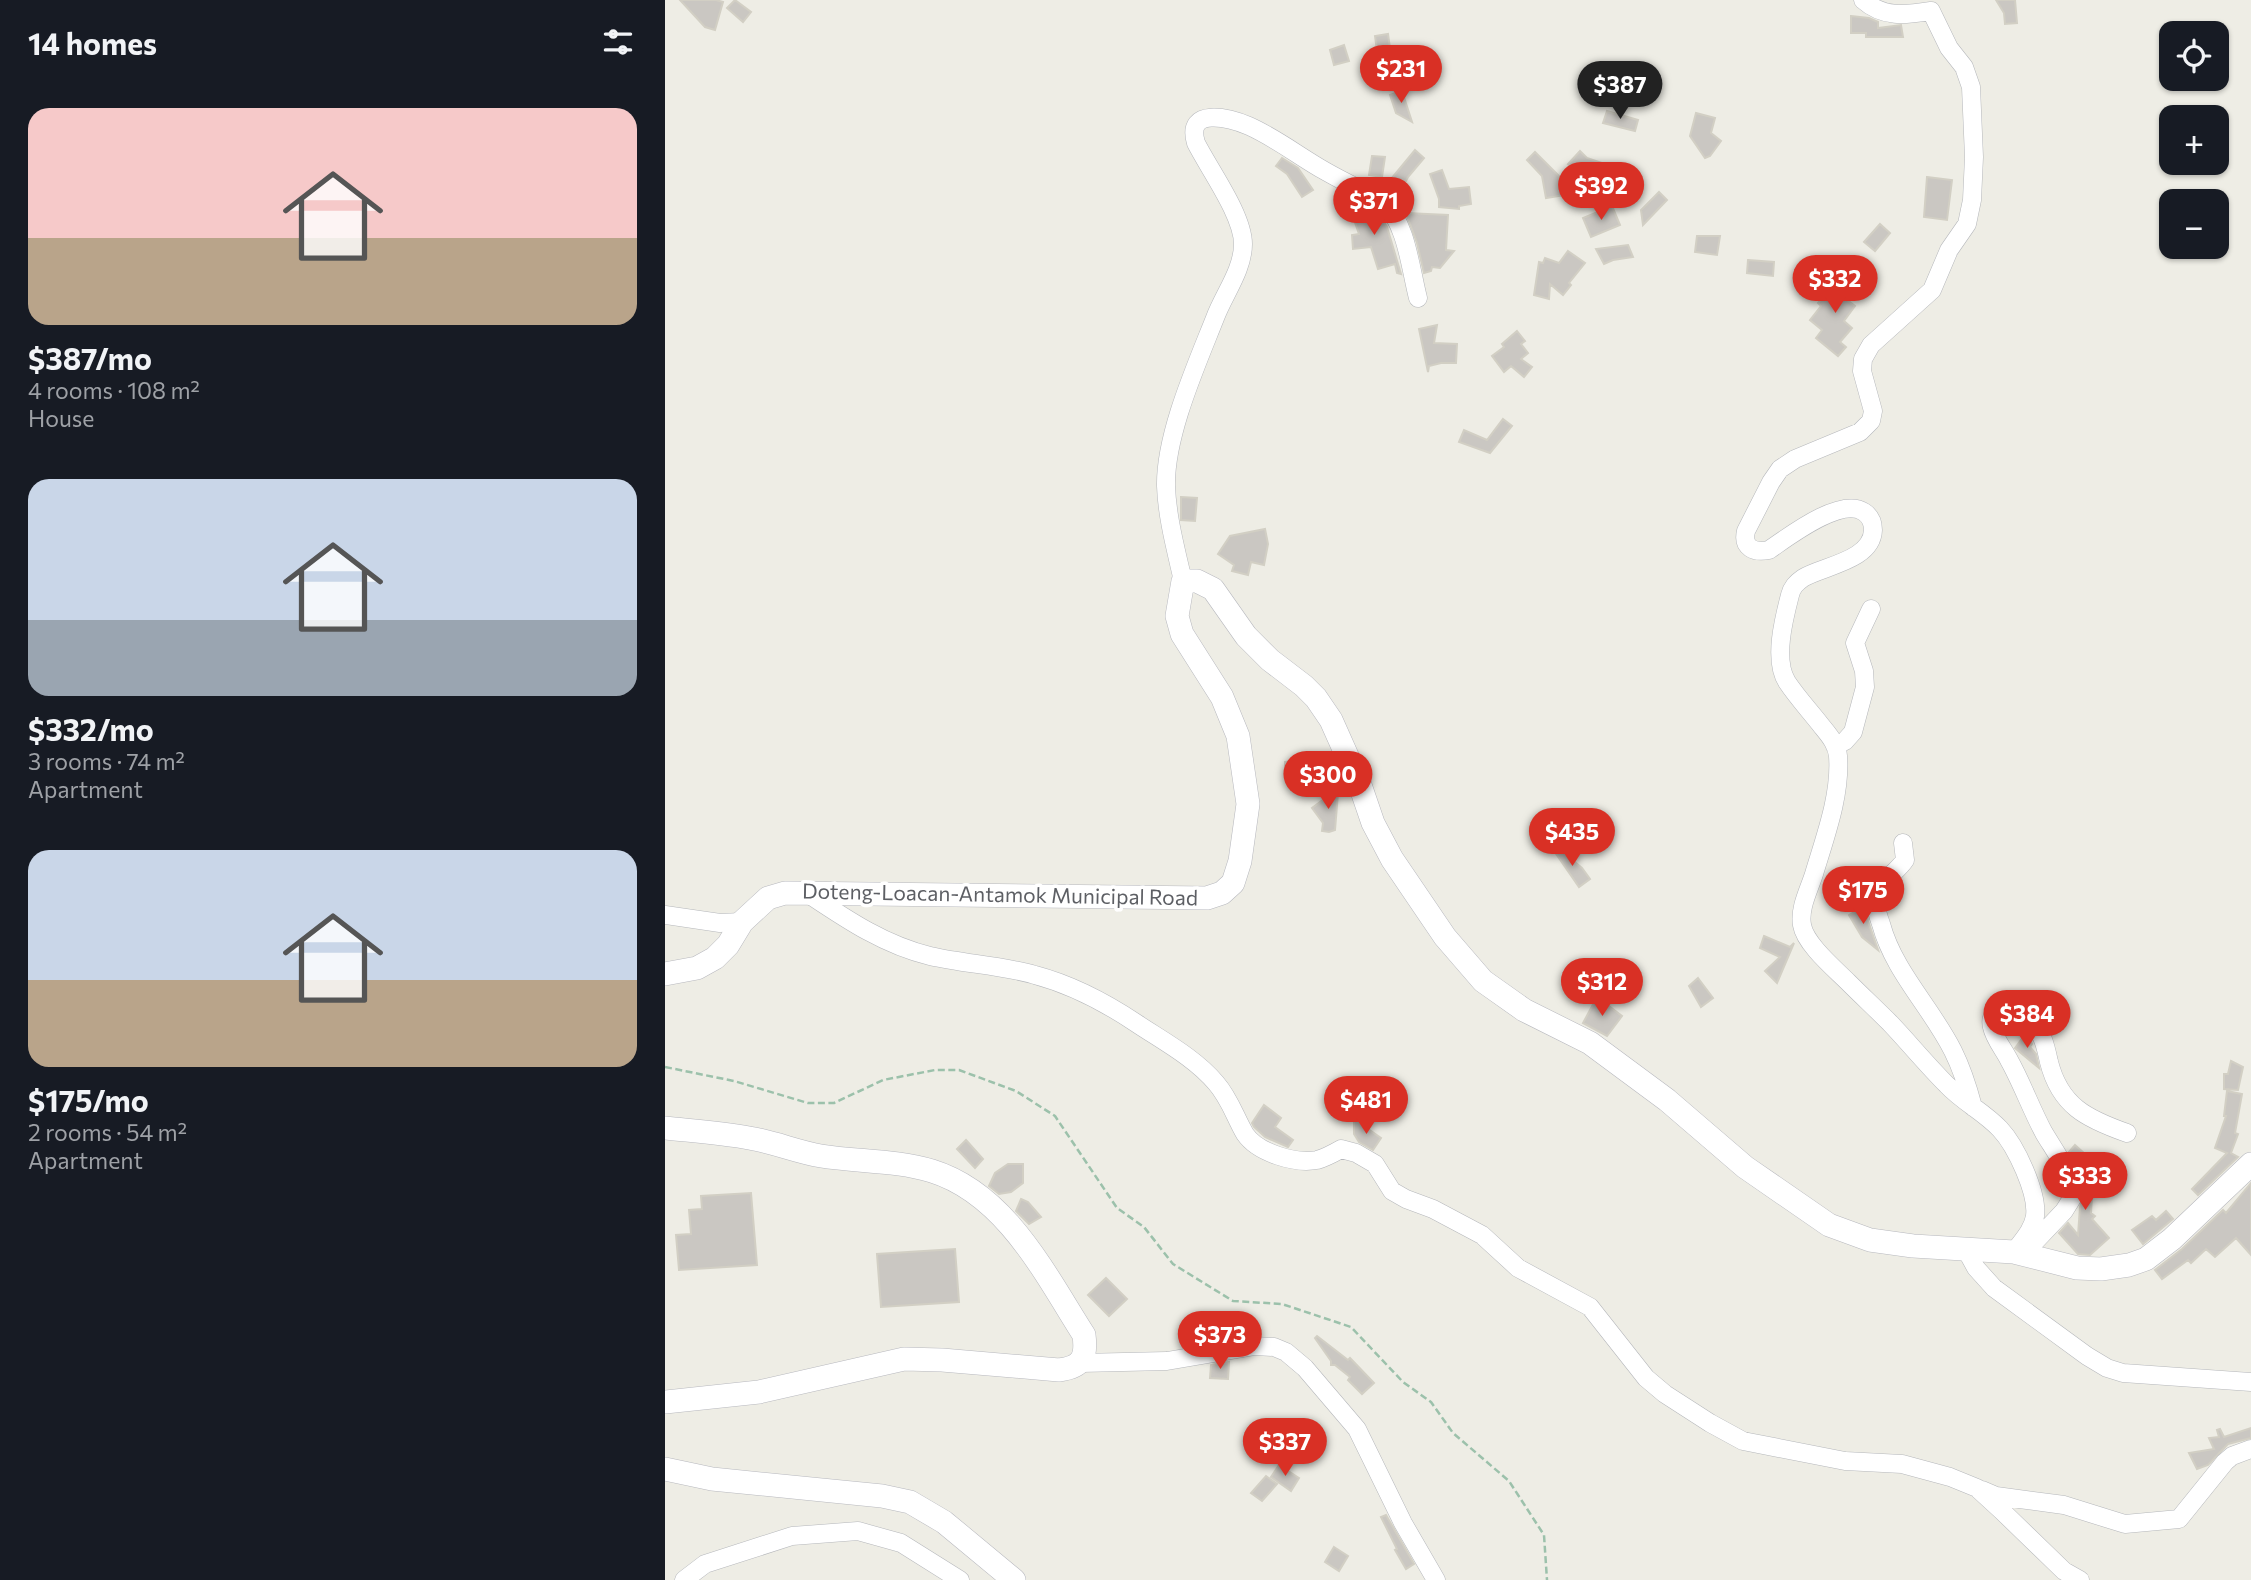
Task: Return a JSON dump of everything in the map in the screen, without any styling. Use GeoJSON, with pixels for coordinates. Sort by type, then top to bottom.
{"type":"FeatureCollection","features":[{"type":"Feature","properties":{"kind":"street"},"geometry":{"type":"LineString","coordinates":[[1863,0],[1879,12],[1903,15],[1930,12],[1949,48],[1964,67],[1971,87],[1974,157],[1972,201],[1966,224],[1949,250],[1932,290],[1871,345],[1863,359],[1862,371],[1873,411],[1871,421],[1860,432],[1795,459],[1780,469],[1746,531],[1744,540],[1753,551],[1769,550],[1819,517],[1847,509],[1864,513],[1873,527],[1873,535],[1862,550],[1845,562],[1802,579],[1792,587],[1780,645],[1786,680],[1835,746],[1839,769],[1829,823],[1802,910],[1802,927],[1810,942],[1951,1090],[2000,1130],[2031,1188],[2035,1214],[2032,1227],[2018,1253]]}},
{"type":"Feature","properties":{"kind":"street"},"geometry":{"type":"LineString","coordinates":[[1418,299],[1404,239],[1390,208],[1383,201],[1327,172],[1248,125],[1213,117],[1200,119],[1195,125],[1193,133],[1196,143],[1227,197],[1243,242],[1240,264],[1216,314],[1171,440],[1166,485],[1183,581],[1196,581],[1213,589],[1245,636],[1316,698],[1331,720],[1360,785],[1373,823],[1392,859],[1445,937],[1483,981],[1524,1010],[1591,1043],[1667,1100],[1745,1167],[1829,1225],[1870,1240],[1913,1246],[2018,1253],[2077,1268],[2101,1269],[2129,1265],[2146,1259],[2172,1239],[2251,1164]]}},
{"type":"Feature","properties":{"kind":"street","name":"Doteng-Loacan-Antamok Municipal Road"},"geometry":{"type":"LineString","coordinates":[[665,974],[697,968],[715,958],[728,945],[742,922],[768,898],[785,893],[1207,898],[1222,893],[1233,883],[1240,862],[1248,804],[1238,736],[1221,696],[1182,635],[1177,616],[1183,581]]}},
{"type":"Feature","properties":{"kind":"street"},"geometry":{"type":"LineString","coordinates":[[1835,746],[1845,741],[1853,732],[1866,679],[1855,643],[1871,610]]}},
{"type":"Feature","properties":{"kind":"street"},"geometry":{"type":"LineString","coordinates":[[1903,843],[1905,860],[1882,885],[1876,896],[1876,908],[1886,942],[1899,967],[1953,1050],[1973,1107]]}},
{"type":"Feature","properties":{"kind":"street"},"geometry":{"type":"LineString","coordinates":[[807,893],[854,926],[880,939],[928,956],[1033,974],[1076,990],[1127,1017],[1181,1053],[1216,1083],[1229,1100],[1244,1132],[1259,1147],[1273,1155],[1311,1160],[1320,1160],[1341,1149],[1356,1153],[1375,1164],[1392,1191],[1433,1209],[1482,1236],[1518,1268],[1590,1307],[1646,1378],[1665,1394],[1743,1441],[1846,1461],[1902,1464],[1950,1477],[1996,1496],[2064,1505],[2125,1524],[2179,1519],[2225,1462],[2232,1456],[2251,1449]]}},
{"type":"Feature","properties":{"kind":"street"},"geometry":{"type":"LineString","coordinates":[[665,915],[720,923],[742,922]]}},
{"type":"Feature","properties":{"kind":"street"},"geometry":{"type":"LineString","coordinates":[[2018,1253],[2064,1211],[2074,1195],[2061,1158],[2046,1135],[1992,1028],[1994,1016],[2001,1012],[2010,1012],[2031,1021],[2044,1042],[2057,1086],[2066,1100],[2083,1114],[2127,1133]]}},
{"type":"Feature","properties":{"kind":"street"},"geometry":{"type":"LineString","coordinates":[[665,1128],[748,1138],[820,1156],[890,1163],[932,1171],[962,1184],[994,1210],[1023,1240],[1084,1335],[1086,1347],[1080,1363],[1073,1368],[1059,1370],[904,1359],[759,1392],[665,1402]]}},
{"type":"Feature","properties":{"kind":"street"},"geometry":{"type":"LineString","coordinates":[[1965,1248],[1976,1268],[1994,1288],[2107,1368],[2123,1373],[2251,1382]]}},
{"type":"Feature","properties":{"kind":"street"},"geometry":{"type":"LineString","coordinates":[[1080,1363],[1167,1361],[1255,1346],[1273,1347],[1286,1352],[1305,1368],[1357,1429],[1403,1522],[1436,1580]]}},
{"type":"Feature","properties":{"kind":"street"},"geometry":{"type":"LineString","coordinates":[[665,1469],[712,1479],[882,1496],[911,1502],[944,1522],[1014,1580]]}},
{"type":"Feature","properties":{"kind":"street"},"geometry":{"type":"LineString","coordinates":[[1977,1488],[2064,1571],[2080,1580]]}},
{"type":"Feature","properties":{"kind":"street"},"geometry":{"type":"LineString","coordinates":[[684,1580],[705,1564],[792,1536],[858,1531],[901,1543],[960,1580]]}},
{"type":"Feature","properties":{"kind":"path"},"geometry":{"type":"LineString","coordinates":[[665,1067],[734,1081],[808,1102],[834,1103],[883,1080],[935,1070],[959,1070],[1016,1091],[1055,1116],[1117,1208],[1145,1227],[1173,1264],[1233,1301],[1282,1304],[1351,1326],[1402,1382],[1431,1402],[1453,1433],[1510,1481],[1544,1535],[1547,1580]]}},
{"type":"Feature","properties":{"kind":"building"},"geometry":{"type":"Polygon","coordinates":[[[680,0],[723,2],[715,30],[705,27],[680,0]]]}},
{"type":"Feature","properties":{"kind":"building"},"geometry":{"type":"Polygon","coordinates":[[[735,0],[751,12],[743,22],[727,8],[735,0]]]}},
{"type":"Feature","properties":{"kind":"building"},"geometry":{"type":"Polygon","coordinates":[[[1996,0],[2015,0],[2017,23],[2005,24],[2004,13],[1996,0]]]}},
{"type":"Feature","properties":{"kind":"building"},"geometry":{"type":"Polygon","coordinates":[[[1851,16],[1878,22],[1878,28],[1901,25],[1903,37],[1866,37],[1866,33],[1851,33],[1851,16]]]}},
{"type":"Feature","properties":{"kind":"building"},"geometry":{"type":"Polygon","coordinates":[[[1388,34],[1393,70],[1380,72],[1375,36],[1388,34]]]}},
{"type":"Feature","properties":{"kind":"building"},"geometry":{"type":"Polygon","coordinates":[[[1344,45],[1349,61],[1334,65],[1330,50],[1344,45]]]}},
{"type":"Feature","properties":{"kind":"building"},"geometry":{"type":"Polygon","coordinates":[[[1402,91],[1412,122],[1396,113],[1390,95],[1402,91]]]}},
{"type":"Feature","properties":{"kind":"building"},"geometry":{"type":"Polygon","coordinates":[[[1607,111],[1638,120],[1635,131],[1603,123],[1607,111]]]}},
{"type":"Feature","properties":{"kind":"building"},"geometry":{"type":"Polygon","coordinates":[[[1696,113],[1715,118],[1711,133],[1721,141],[1710,156],[1705,158],[1690,136],[1696,113]]]}},
{"type":"Feature","properties":{"kind":"building"},"geometry":{"type":"Polygon","coordinates":[[[1415,150],[1424,158],[1406,181],[1391,179],[1415,150]]]}},
{"type":"Feature","properties":{"kind":"building"},"geometry":{"type":"Polygon","coordinates":[[[1580,151],[1587,158],[1611,166],[1605,181],[1568,164],[1580,151]]]}},
{"type":"Feature","properties":{"kind":"building"},"geometry":{"type":"Polygon","coordinates":[[[1535,152],[1562,179],[1565,195],[1546,198],[1542,176],[1527,160],[1535,152]]]}},
{"type":"Feature","properties":{"kind":"building"},"geometry":{"type":"Polygon","coordinates":[[[1372,156],[1385,157],[1382,177],[1369,175],[1372,156]]]}},
{"type":"Feature","properties":{"kind":"building"},"geometry":{"type":"Polygon","coordinates":[[[1282,158],[1298,168],[1313,190],[1302,197],[1287,174],[1276,166],[1282,158]]]}},
{"type":"Feature","properties":{"kind":"building"},"geometry":{"type":"Polygon","coordinates":[[[1442,170],[1449,189],[1469,187],[1471,204],[1459,206],[1459,209],[1439,207],[1439,199],[1430,174],[1442,170]]]}},
{"type":"Feature","properties":{"kind":"building"},"geometry":{"type":"Polygon","coordinates":[[[1927,177],[1952,180],[1947,220],[1924,217],[1927,177]]]}},
{"type":"Feature","properties":{"kind":"building"},"geometry":{"type":"Polygon","coordinates":[[[1659,192],[1667,200],[1643,225],[1641,210],[1659,192]]]}},
{"type":"Feature","properties":{"kind":"building"},"geometry":{"type":"Polygon","coordinates":[[[1358,204],[1376,210],[1387,227],[1401,274],[1397,273],[1395,264],[1378,269],[1371,247],[1353,249],[1352,235],[1359,234],[1352,214],[1360,212],[1358,204]]]}},
{"type":"Feature","properties":{"kind":"building"},"geometry":{"type":"Polygon","coordinates":[[[1612,206],[1620,225],[1591,237],[1583,218],[1612,206]]]}},
{"type":"Feature","properties":{"kind":"building"},"geometry":{"type":"Polygon","coordinates":[[[1406,213],[1448,215],[1446,250],[1454,251],[1440,268],[1432,267],[1431,271],[1424,273],[1406,213]]]}},
{"type":"Feature","properties":{"kind":"building"},"geometry":{"type":"Polygon","coordinates":[[[1880,224],[1890,233],[1875,251],[1864,242],[1880,224]]]}},
{"type":"Feature","properties":{"kind":"building"},"geometry":{"type":"Polygon","coordinates":[[[1697,236],[1720,236],[1717,255],[1695,252],[1697,236]]]}},
{"type":"Feature","properties":{"kind":"building"},"geometry":{"type":"Polygon","coordinates":[[[1628,245],[1633,257],[1604,264],[1596,249],[1628,245]]]}},
{"type":"Feature","properties":{"kind":"building"},"geometry":{"type":"Polygon","coordinates":[[[1568,251],[1585,263],[1569,283],[1571,285],[1563,295],[1550,284],[1549,299],[1534,295],[1539,262],[1543,263],[1545,258],[1559,263],[1568,251]]]}},
{"type":"Feature","properties":{"kind":"building"},"geometry":{"type":"Polygon","coordinates":[[[1748,260],[1774,262],[1773,276],[1747,273],[1748,260]]]}},
{"type":"Feature","properties":{"kind":"building"},"geometry":{"type":"Polygon","coordinates":[[[1854,273],[1861,282],[1842,296],[1855,306],[1844,321],[1852,328],[1840,342],[1846,347],[1838,356],[1816,338],[1822,330],[1810,320],[1821,306],[1818,303],[1827,293],[1854,273]]]}},
{"type":"Feature","properties":{"kind":"building"},"geometry":{"type":"Polygon","coordinates":[[[1437,325],[1434,343],[1457,344],[1456,363],[1429,366],[1428,372],[1419,329],[1437,325]]]}},
{"type":"Feature","properties":{"kind":"building"},"geometry":{"type":"Polygon","coordinates":[[[1517,331],[1525,341],[1521,344],[1528,353],[1521,359],[1532,367],[1524,377],[1511,366],[1504,372],[1492,356],[1504,347],[1502,344],[1517,331]]]}},
{"type":"Feature","properties":{"kind":"building"},"geometry":{"type":"Polygon","coordinates":[[[1503,419],[1512,426],[1490,453],[1459,442],[1464,430],[1487,440],[1503,419]]]}},
{"type":"Feature","properties":{"kind":"building"},"geometry":{"type":"Polygon","coordinates":[[[1181,497],[1197,498],[1195,521],[1181,520],[1181,497]]]}},
{"type":"Feature","properties":{"kind":"building"},"geometry":{"type":"Polygon","coordinates":[[[1265,529],[1268,544],[1264,565],[1251,562],[1248,575],[1232,571],[1234,565],[1218,554],[1230,536],[1265,529]]]}},
{"type":"Feature","properties":{"kind":"building"},"geometry":{"type":"Polygon","coordinates":[[[1304,760],[1307,773],[1285,774],[1285,762],[1304,760]]]}},
{"type":"Feature","properties":{"kind":"building"},"geometry":{"type":"Polygon","coordinates":[[[1323,792],[1338,793],[1335,830],[1329,832],[1322,831],[1323,823],[1312,808],[1324,799],[1323,792]]]}},
{"type":"Feature","properties":{"kind":"building"},"geometry":{"type":"Polygon","coordinates":[[[1554,845],[1582,868],[1590,879],[1579,887],[1552,848],[1554,845]]]}},
{"type":"Feature","properties":{"kind":"building"},"geometry":{"type":"Polygon","coordinates":[[[1865,906],[1878,950],[1862,937],[1849,915],[1865,906]]]}},
{"type":"Feature","properties":{"kind":"building"},"geometry":{"type":"Polygon","coordinates":[[[1764,936],[1790,947],[1794,943],[1777,983],[1765,971],[1780,957],[1760,948],[1764,936]]]}},
{"type":"Feature","properties":{"kind":"building"},"geometry":{"type":"Polygon","coordinates":[[[1698,978],[1713,998],[1701,1007],[1689,986],[1698,978]]]}},
{"type":"Feature","properties":{"kind":"building"},"geometry":{"type":"Polygon","coordinates":[[[1597,997],[1622,1016],[1607,1036],[1583,1023],[1597,997]]]}},
{"type":"Feature","properties":{"kind":"building"},"geometry":{"type":"Polygon","coordinates":[[[2026,1033],[2032,1044],[2030,1047],[2036,1054],[2039,1068],[2015,1048],[2026,1033]]]}},
{"type":"Feature","properties":{"kind":"building"},"geometry":{"type":"Polygon","coordinates":[[[2231,1061],[2243,1067],[2238,1090],[2224,1089],[2224,1074],[2228,1074],[2231,1061]]]}},
{"type":"Feature","properties":{"kind":"building"},"geometry":{"type":"Polygon","coordinates":[[[2227,1091],[2242,1094],[2235,1133],[2238,1134],[2231,1153],[2238,1157],[2198,1195],[2192,1189],[2227,1153],[2215,1148],[2226,1116],[2227,1091]]]}},
{"type":"Feature","properties":{"kind":"building"},"geometry":{"type":"Polygon","coordinates":[[[1264,1105],[1281,1118],[1275,1127],[1293,1140],[1288,1147],[1265,1137],[1254,1127],[1252,1123],[1264,1105]]]}},
{"type":"Feature","properties":{"kind":"building"},"geometry":{"type":"Polygon","coordinates":[[[1354,1119],[1381,1138],[1373,1150],[1359,1142],[1354,1134],[1354,1119]]]}},
{"type":"Feature","properties":{"kind":"building"},"geometry":{"type":"Polygon","coordinates":[[[966,1140],[983,1159],[975,1168],[957,1149],[966,1140]]]}},
{"type":"Feature","properties":{"kind":"building"},"geometry":{"type":"Polygon","coordinates":[[[2075,1145],[2085,1154],[2081,1158],[2100,1174],[2093,1181],[2091,1213],[2095,1216],[2092,1219],[2109,1238],[2090,1255],[2078,1254],[2059,1233],[2068,1223],[2078,1235],[2080,1207],[2085,1193],[2080,1174],[2069,1152],[2075,1145]]]}},
{"type":"Feature","properties":{"kind":"building"},"geometry":{"type":"Polygon","coordinates":[[[1008,1164],[1023,1164],[1023,1183],[1011,1192],[999,1194],[989,1186],[995,1173],[1008,1164]]]}},
{"type":"Feature","properties":{"kind":"building"},"geometry":{"type":"Polygon","coordinates":[[[2251,1183],[2251,1255],[2236,1238],[2215,1257],[2206,1249],[2191,1263],[2188,1260],[2162,1279],[2155,1270],[2182,1249],[2223,1210],[2226,1213],[2251,1183]]]}},
{"type":"Feature","properties":{"kind":"building"},"geometry":{"type":"Polygon","coordinates":[[[751,1193],[757,1265],[679,1270],[676,1235],[691,1234],[689,1210],[702,1209],[701,1196],[751,1193]]]}},
{"type":"Feature","properties":{"kind":"building"},"geometry":{"type":"Polygon","coordinates":[[[1021,1199],[1028,1202],[1041,1217],[1029,1224],[1016,1211],[1021,1199]]]}},
{"type":"Feature","properties":{"kind":"building"},"geometry":{"type":"Polygon","coordinates":[[[2166,1211],[2173,1219],[2143,1244],[2132,1230],[2152,1216],[2156,1220],[2166,1211]]]}},
{"type":"Feature","properties":{"kind":"building"},"geometry":{"type":"Polygon","coordinates":[[[955,1249],[959,1302],[881,1307],[877,1254],[955,1249]]]}},
{"type":"Feature","properties":{"kind":"building"},"geometry":{"type":"Polygon","coordinates":[[[1106,1278],[1127,1299],[1109,1316],[1088,1295],[1106,1278]]]}},
{"type":"Feature","properties":{"kind":"building"},"geometry":{"type":"Polygon","coordinates":[[[1317,1336],[1348,1360],[1350,1358],[1374,1383],[1362,1394],[1348,1380],[1350,1377],[1335,1365],[1331,1365],[1315,1338],[1317,1336]]]}},
{"type":"Feature","properties":{"kind":"building"},"geometry":{"type":"Polygon","coordinates":[[[1229,1362],[1228,1379],[1210,1378],[1211,1365],[1229,1362]]]}},
{"type":"Feature","properties":{"kind":"building"},"geometry":{"type":"Polygon","coordinates":[[[2251,1428],[2251,1438],[2228,1444],[2208,1465],[2197,1469],[2189,1453],[2214,1449],[2209,1438],[2219,1437],[2217,1430],[2220,1429],[2224,1437],[2251,1428]]]}},
{"type":"Feature","properties":{"kind":"building"},"geometry":{"type":"Polygon","coordinates":[[[1279,1465],[1299,1478],[1291,1491],[1271,1477],[1279,1465]]]}},
{"type":"Feature","properties":{"kind":"building"},"geometry":{"type":"Polygon","coordinates":[[[1266,1476],[1277,1484],[1262,1501],[1251,1493],[1266,1476]]]}},
{"type":"Feature","properties":{"kind":"building"},"geometry":{"type":"Polygon","coordinates":[[[1386,1515],[1414,1564],[1406,1569],[1381,1517],[1386,1515]]]}},
{"type":"Feature","properties":{"kind":"building"},"geometry":{"type":"Polygon","coordinates":[[[1334,1547],[1348,1556],[1339,1571],[1325,1562],[1334,1547]]]}}]}
